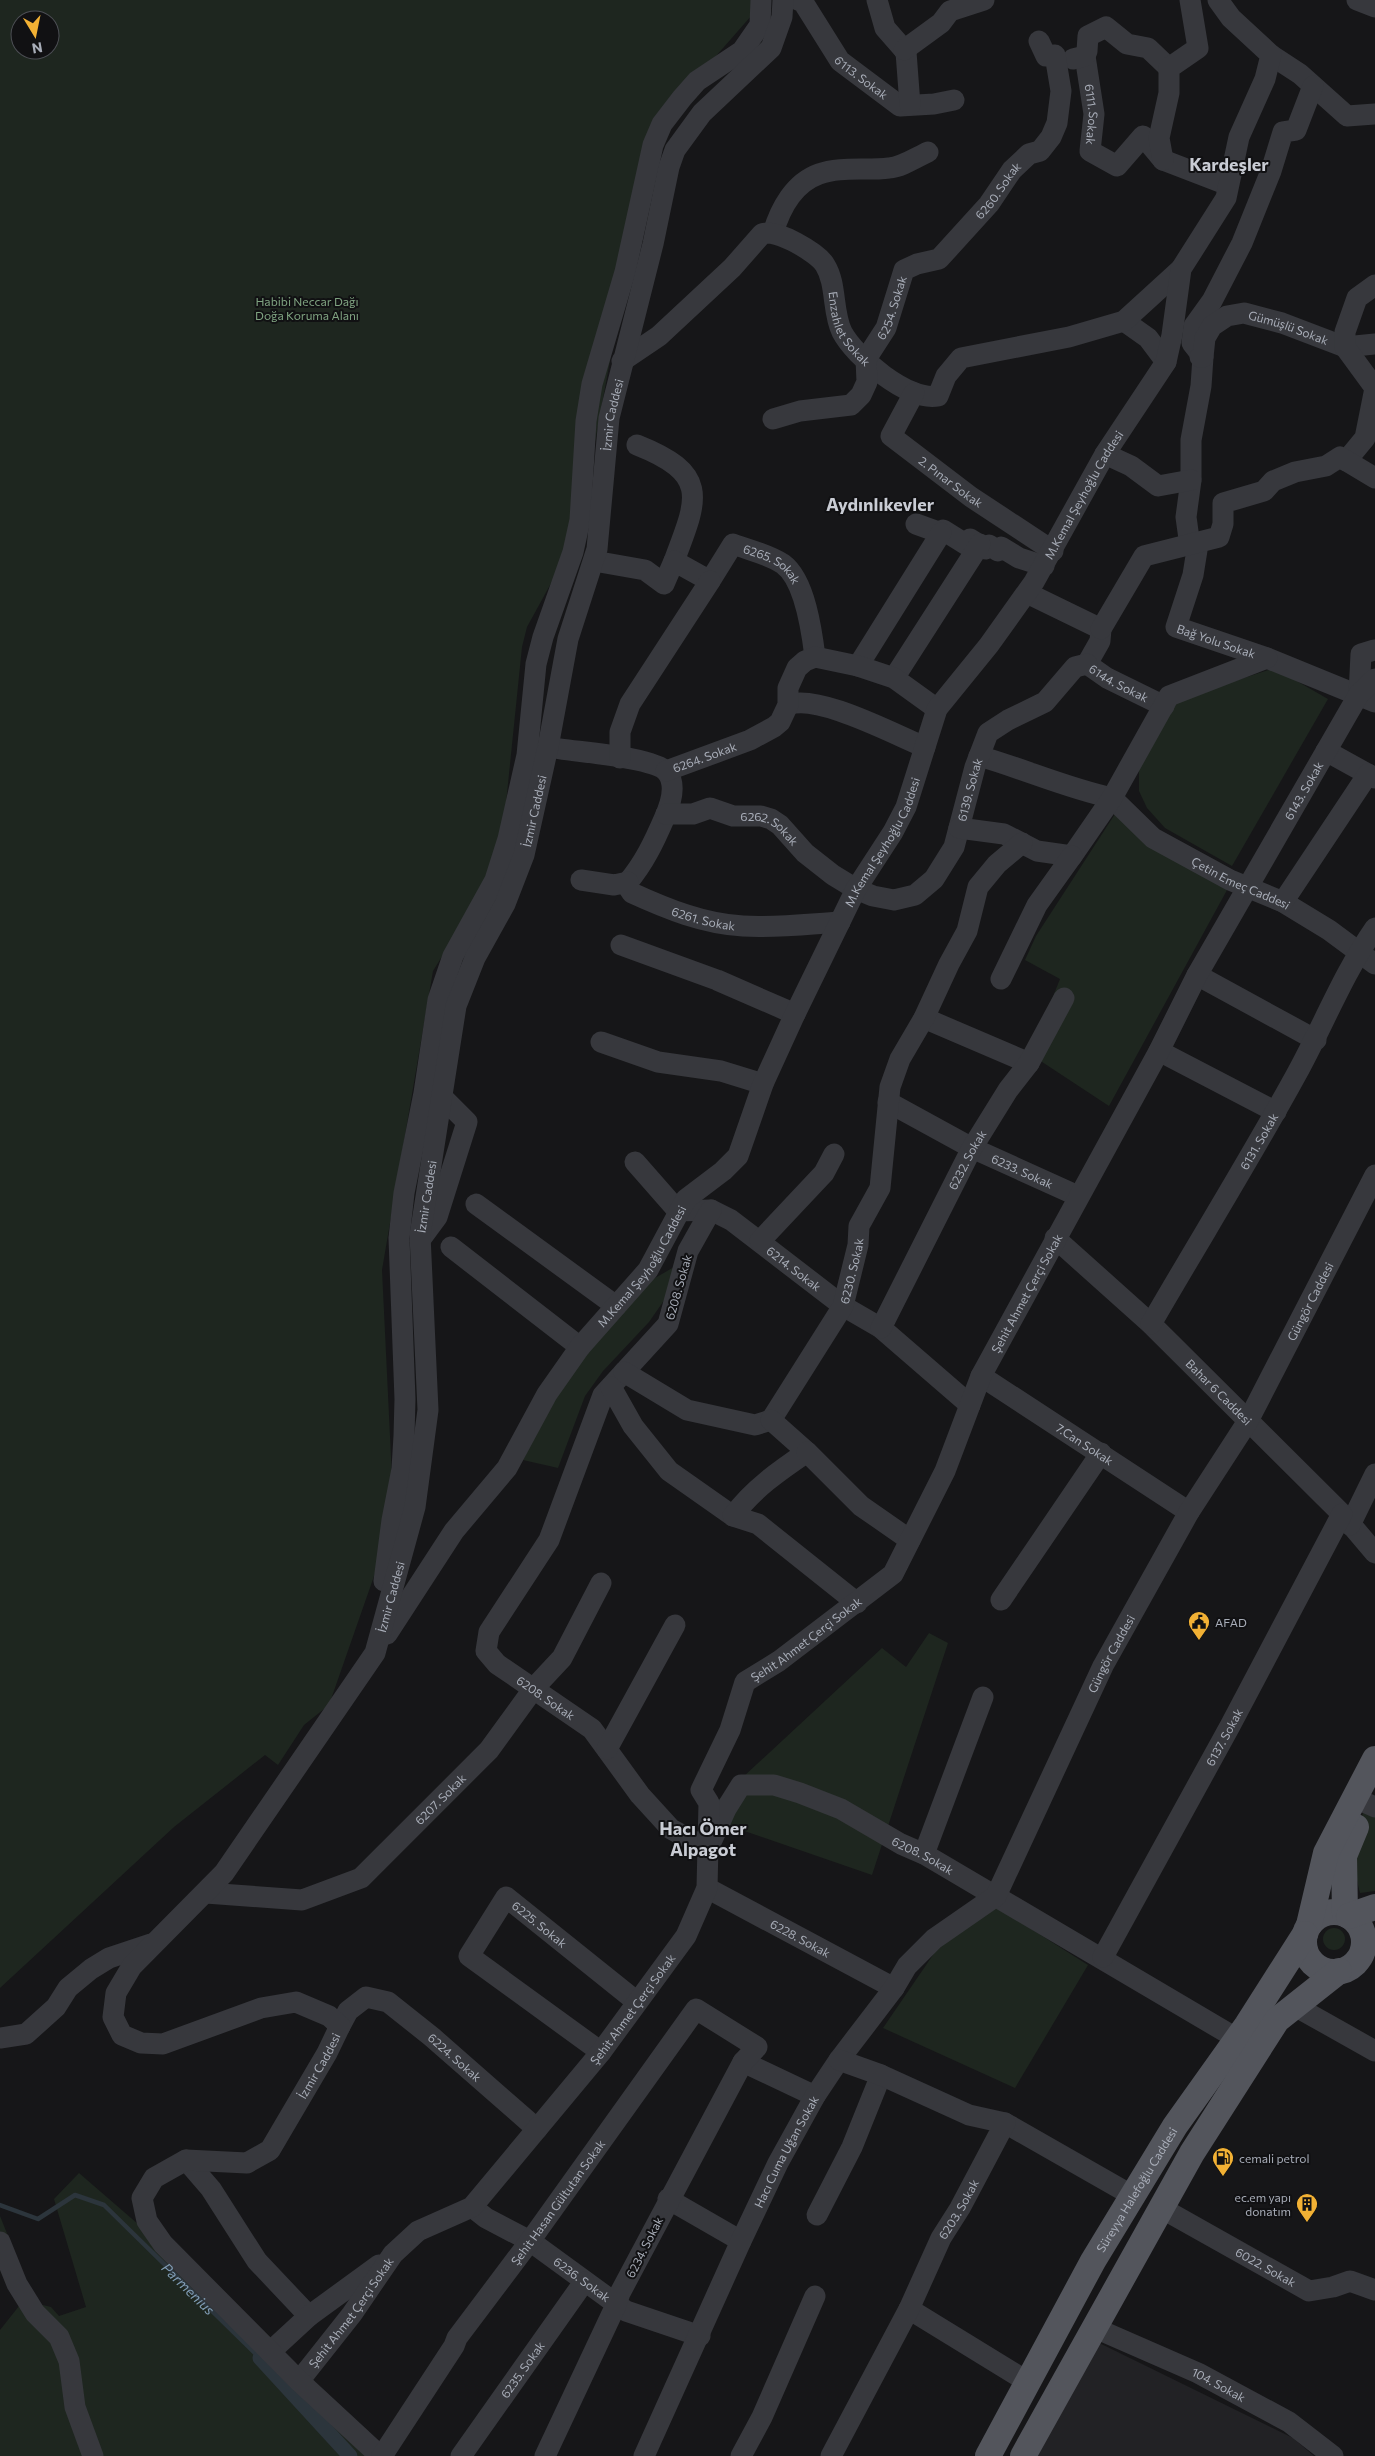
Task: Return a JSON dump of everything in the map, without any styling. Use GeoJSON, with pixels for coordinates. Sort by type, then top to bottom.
{"type":"FeatureCollection","features":[{"type":"Feature","properties":{"kind":"main road","name":"Süreyya Halefoğlu Caddesi"},"geometry":{"type":"LineString","coordinates":[[988,2456],[1093,2261],[1175,2126],[1236,2038],[1306,1930],[1326,1853],[1375,1759]]}},
{"type":"Feature","properties":{"kind":"main road"},"geometry":{"type":"LineString","coordinates":[[1023,2456],[1192,2153],[1276,2020],[1293,2005],[1339,1971],[1348,1968],[1368,1951],[1360,1927],[1347,1915],[1344,1856],[1372,1798]]}},
{"type":"Feature","properties":{"kind":"main road"},"geometry":{"type":"LineString","coordinates":[[1339,1971],[1329,1971],[1312,1962],[1304,1944],[1306,1930],[1325,1913],[1347,1915],[1375,1907]]}},
{"type":"Feature","properties":{"kind":"street","name":"İzmir Caddesi"},"geometry":{"type":"LineString","coordinates":[[375,1653],[392,1520],[403,1461],[405,1399],[399,1238],[404,1193],[424,1093],[438,1000],[453,956],[495,880],[508,839],[527,755],[536,664],[543,637],[573,552],[580,520],[586,420],[592,384],[625,272],[653,145],[662,124],[670,112],[692,87],[742,51],[760,26],[761,0]]}},
{"type":"Feature","properties":{"kind":"street","name":"İzmir Caddesi"},"geometry":{"type":"LineString","coordinates":[[186,2160],[247,2163],[270,2150],[327,2053],[340,2026],[329,2016],[296,2002],[261,2008],[164,2044],[141,2043],[122,2035],[113,2017],[116,1993],[132,1966],[206,1893],[224,1872],[375,1653],[415,1507],[428,1410],[420,1240],[422,1212],[453,1020],[461,991],[475,958],[505,904],[521,862],[548,747],[568,639],[594,561],[601,523],[609,418],[622,361],[643,288],[675,150],[702,113],[771,48],[782,17],[783,0]]}},
{"type":"Feature","properties":{"kind":"street","name":"6113. Sokak"},"geometry":{"type":"LineString","coordinates":[[798,0],[803,2],[840,61],[900,106],[954,100]]}},
{"type":"Feature","properties":{"kind":"street"},"geometry":{"type":"LineString","coordinates":[[877,0],[885,28],[906,52],[910,105]]}},
{"type":"Feature","properties":{"kind":"street"},"geometry":{"type":"LineString","coordinates":[[904,50],[941,23],[950,11],[984,0]]}},
{"type":"Feature","properties":{"kind":"street"},"geometry":{"type":"LineString","coordinates":[[1169,68],[1198,48],[1190,0]]}},
{"type":"Feature","properties":{"kind":"street"},"geometry":{"type":"LineString","coordinates":[[1218,0],[1231,18],[1271,55],[1300,74],[1347,116],[1375,114]]}},
{"type":"Feature","properties":{"kind":"street"},"geometry":{"type":"LineString","coordinates":[[1357,0],[1375,7]]}},
{"type":"Feature","properties":{"kind":"street"},"geometry":{"type":"LineString","coordinates":[[1039,41],[1046,56],[1055,55],[1058,66],[1070,64],[1071,60],[1085,56],[1088,36],[1106,27],[1127,44],[1148,48],[1169,68],[1169,93],[1159,138],[1163,160]]}},
{"type":"Feature","properties":{"kind":"street","name":"M.Kemal Şeyhoğlu Caddesi"},"geometry":{"type":"LineString","coordinates":[[375,1653],[454,1531],[507,1468],[547,1394],[580,1347],[648,1270],[678,1211],[692,1192],[723,1170],[738,1156],[764,1084],[795,1014],[856,889],[902,817],[912,792],[937,709],[989,645],[1027,593],[1048,559],[1105,454],[1168,355],[1181,269],[1226,198],[1239,137],[1266,79],[1271,55]]}},
{"type":"Feature","properties":{"kind":"street","name":"6111. Sokak"},"geometry":{"type":"LineString","coordinates":[[1085,56],[1094,114],[1090,151],[1117,166],[1143,136],[1163,160],[1228,185]]}},
{"type":"Feature","properties":{"kind":"street","name":"6260. Sokak"},"geometry":{"type":"LineString","coordinates":[[904,270],[917,264],[939,259],[989,204],[1012,170],[1029,154],[1040,151],[1051,137],[1057,124],[1062,91],[1058,66]]}},
{"type":"Feature","properties":{"kind":"street"},"geometry":{"type":"LineString","coordinates":[[1203,357],[1192,343],[1194,326],[1212,301],[1242,243],[1271,171],[1283,132],[1296,130],[1313,86]]}},
{"type":"Feature","properties":{"kind":"street"},"geometry":{"type":"LineString","coordinates":[[622,361],[659,336],[732,268],[762,234],[773,233],[778,216],[787,199],[801,185],[819,174],[892,168],[928,152]]}},
{"type":"Feature","properties":{"kind":"street","name":"Enzahlet Sokak"},"geometry":{"type":"LineString","coordinates":[[773,233],[799,245],[824,263],[830,273],[833,300],[842,332],[866,359],[876,369],[914,393],[928,398],[938,396],[946,376],[961,358],[1069,336],[1124,321],[1181,269]]}},
{"type":"Feature","properties":{"kind":"street","name":"6254. Sokak"},"geometry":{"type":"LineString","coordinates":[[866,359],[886,328],[904,270]]}},
{"type":"Feature","properties":{"kind":"street"},"geometry":{"type":"LineString","coordinates":[[1375,286],[1357,298],[1345,332],[1345,347],[1375,388],[1365,438],[1346,461],[1375,478]]}},
{"type":"Feature","properties":{"kind":"street","name":"Gümüşlü Sokak"},"geometry":{"type":"LineString","coordinates":[[1203,357],[1205,338],[1212,326],[1227,316],[1244,313],[1282,323],[1345,347],[1375,344]]}},
{"type":"Feature","properties":{"kind":"street"},"geometry":{"type":"LineString","coordinates":[[1124,321],[1168,355],[1203,357]]}},
{"type":"Feature","properties":{"kind":"street","name":"Bağ Yolu Sokak"},"geometry":{"type":"LineString","coordinates":[[1203,357],[1201,386],[1191,440],[1191,480],[1186,517],[1190,546],[1196,550],[1193,575],[1176,627],[1267,658],[1367,698]]}},
{"type":"Feature","properties":{"kind":"street"},"geometry":{"type":"LineString","coordinates":[[773,419],[800,411],[851,405],[862,395],[867,382],[866,359]]}},
{"type":"Feature","properties":{"kind":"street","name":"2. Pınar Sokak"},"geometry":{"type":"LineString","coordinates":[[914,393],[892,436],[1048,559]]}},
{"type":"Feature","properties":{"kind":"street"},"geometry":{"type":"LineString","coordinates":[[594,561],[645,570],[664,584],[693,510],[692,488],[687,478],[673,461],[637,444]]}},
{"type":"Feature","properties":{"kind":"street"},"geometry":{"type":"LineString","coordinates":[[1105,454],[1131,466],[1158,486],[1191,480]]}},
{"type":"Feature","properties":{"kind":"street","name":"6144. Sokak"},"geometry":{"type":"LineString","coordinates":[[1001,979],[1037,905],[1112,798],[1164,706],[1107,678],[1087,664],[1100,641],[1101,629],[1144,556],[1190,546],[1219,537],[1223,503],[1264,491],[1273,481],[1295,472],[1326,466],[1340,457],[1346,461]]}},
{"type":"Feature","properties":{"kind":"street"},"geometry":{"type":"LineString","coordinates":[[916,524],[941,532],[943,530],[966,545],[970,539],[986,549],[988,545],[998,551],[1001,547],[1019,558],[1048,559]]}},
{"type":"Feature","properties":{"kind":"street"},"geometry":{"type":"LineString","coordinates":[[858,666],[941,532]]}},
{"type":"Feature","properties":{"kind":"street","name":"6265. Sokak"},"geometry":{"type":"LineString","coordinates":[[710,580],[733,544],[783,564],[796,580],[803,600],[813,637],[815,658]]}},
{"type":"Feature","properties":{"kind":"street"},"geometry":{"type":"LineString","coordinates":[[894,678],[980,544]]}},
{"type":"Feature","properties":{"kind":"street"},"geometry":{"type":"LineString","coordinates":[[620,758],[620,732],[630,704],[710,580],[674,561]]}},
{"type":"Feature","properties":{"kind":"street"},"geometry":{"type":"LineString","coordinates":[[1027,593],[1101,629]]}},
{"type":"Feature","properties":{"kind":"street"},"geometry":{"type":"LineString","coordinates":[[1367,698],[1361,654],[1374,650]]}},
{"type":"Feature","properties":{"kind":"street"},"geometry":{"type":"LineString","coordinates":[[815,658],[858,666],[894,678],[937,709]]}},
{"type":"Feature","properties":{"kind":"street","name":"6264. Sokak"},"geometry":{"type":"LineString","coordinates":[[548,747],[651,763],[666,771],[765,732],[780,722],[788,705],[792,676],[805,661],[815,658]]}},
{"type":"Feature","properties":{"kind":"street"},"geometry":{"type":"LineString","coordinates":[[1164,706],[1169,696],[1267,658]]}},
{"type":"Feature","properties":{"kind":"street","name":"6139. Sokak"},"geometry":{"type":"LineString","coordinates":[[856,889],[873,896],[894,900],[915,895],[934,879],[954,847],[979,756],[988,733],[1008,720],[1045,702],[1075,666],[1087,664]]}},
{"type":"Feature","properties":{"kind":"street"},"geometry":{"type":"LineString","coordinates":[[1367,698],[1375,679]]}},
{"type":"Feature","properties":{"kind":"street","name":"6143. Sokak"},"geometry":{"type":"LineString","coordinates":[[1248,887],[1326,752],[1367,698]]}},
{"type":"Feature","properties":{"kind":"street"},"geometry":{"type":"LineString","coordinates":[[788,705],[803,702],[844,713],[925,747]]}},
{"type":"Feature","properties":{"kind":"street"},"geometry":{"type":"LineString","coordinates":[[1283,902],[1372,776],[1326,752]]}},
{"type":"Feature","properties":{"kind":"street"},"geometry":{"type":"LineString","coordinates":[[979,756],[1021,768],[1080,791],[1112,798]]}},
{"type":"Feature","properties":{"kind":"street"},"geometry":{"type":"LineString","coordinates":[[582,880],[614,885],[628,882],[638,870],[652,847],[666,814],[672,789],[666,771]]}},
{"type":"Feature","properties":{"kind":"street","name":"Çetin Emeç Caddesi"},"geometry":{"type":"LineString","coordinates":[[1112,798],[1153,838],[1248,887],[1283,902],[1367,958]]}},
{"type":"Feature","properties":{"kind":"street","name":"6262. Sokak"},"geometry":{"type":"LineString","coordinates":[[666,814],[693,814],[710,808],[733,816],[761,816],[770,819],[780,825],[812,859],[856,889]]}},
{"type":"Feature","properties":{"kind":"street"},"geometry":{"type":"LineString","coordinates":[[959,828],[1004,834],[1037,851],[1072,856]]}},
{"type":"Feature","properties":{"kind":"street","name":"6230. Sokak"},"geometry":{"type":"LineString","coordinates":[[771,1420],[843,1306],[858,1246],[859,1226],[880,1188],[888,1102],[893,1076],[967,931],[978,887],[997,864],[1022,843]]}},
{"type":"Feature","properties":{"kind":"street","name":"6261. Sokak"},"geometry":{"type":"LineString","coordinates":[[628,882],[628,887],[632,893],[673,910],[702,919],[742,926],[840,922]]}},
{"type":"Feature","properties":{"kind":"street","name":"Şehit Ahmet Çerçi Sokak"},"geometry":{"type":"LineString","coordinates":[[299,2380],[352,2314],[394,2254],[418,2231],[472,2207],[601,2052],[686,1936],[707,1888],[709,1802],[701,1790],[730,1730],[745,1682],[779,1661],[857,1603],[892,1574],[945,1471],[981,1376],[1159,1051],[1197,974],[1248,887]]}},
{"type":"Feature","properties":{"kind":"street","name":"6131. Sokak"},"geometry":{"type":"LineString","coordinates":[[1151,1324],[1276,1112],[1316,1040],[1367,958],[1375,928]]}},
{"type":"Feature","properties":{"kind":"street"},"geometry":{"type":"LineString","coordinates":[[621,944],[717,980],[795,1014]]}},
{"type":"Feature","properties":{"kind":"street"},"geometry":{"type":"LineString","coordinates":[[1197,974],[1316,1040]]}},
{"type":"Feature","properties":{"kind":"street","name":"6232. Sokak"},"geometry":{"type":"LineString","coordinates":[[881,1328],[972,1148],[1008,1090],[1029,1062],[1064,998]]}},
{"type":"Feature","properties":{"kind":"street"},"geometry":{"type":"LineString","coordinates":[[924,1018],[1029,1062]]}},
{"type":"Feature","properties":{"kind":"street"},"geometry":{"type":"LineString","coordinates":[[602,1042],[658,1062],[721,1071],[764,1084]]}},
{"type":"Feature","properties":{"kind":"street"},"geometry":{"type":"LineString","coordinates":[[1159,1051],[1276,1112]]}},
{"type":"Feature","properties":{"kind":"street"},"geometry":{"type":"LineString","coordinates":[[420,1240],[438,1217],[467,1122],[442,1097]]}},
{"type":"Feature","properties":{"kind":"street","name":"6233. Sokak"},"geometry":{"type":"LineString","coordinates":[[888,1102],[972,1148],[1078,1196]]}},
{"type":"Feature","properties":{"kind":"street"},"geometry":{"type":"LineString","coordinates":[[760,1241],[824,1173],[834,1154]]}},
{"type":"Feature","properties":{"kind":"street"},"geometry":{"type":"LineString","coordinates":[[635,1162],[678,1211],[711,1210]]}},
{"type":"Feature","properties":{"kind":"street","name":"Güngör Caddesi"},"geometry":{"type":"LineString","coordinates":[[996,1896],[1103,1666],[1189,1512],[1248,1421],[1375,1175]]}},
{"type":"Feature","properties":{"kind":"street"},"geometry":{"type":"LineString","coordinates":[[476,1204],[616,1306]]}},
{"type":"Feature","properties":{"kind":"street","name":"6214. Sokak"},"geometry":{"type":"LineString","coordinates":[[711,1210],[730,1220],[760,1241],[843,1306],[881,1328],[970,1405]]}},
{"type":"Feature","properties":{"kind":"street","name":"6208. Sokak"},"geometry":{"type":"LineString","coordinates":[[711,1210],[688,1251],[668,1324],[603,1395],[549,1540],[489,1632],[486,1651],[497,1664],[592,1730],[640,1795],[671,1829],[708,1849],[726,1809],[741,1785],[774,1784],[841,1809],[996,1896]]}},
{"type":"Feature","properties":{"kind":"street","name":"Bahar 6 Caddesi"},"geometry":{"type":"LineString","coordinates":[[1055,1238],[1151,1324],[1346,1520],[1375,1553]]}},
{"type":"Feature","properties":{"kind":"street"},"geometry":{"type":"LineString","coordinates":[[451,1247],[580,1347]]}},
{"type":"Feature","properties":{"kind":"street","name":"7.Can Sokak"},"geometry":{"type":"LineString","coordinates":[[981,1376],[1189,1512]]}},
{"type":"Feature","properties":{"kind":"street"},"geometry":{"type":"LineString","coordinates":[[617,1380],[687,1410],[755,1425],[771,1420],[807,1452],[861,1506],[910,1540]]}},
{"type":"Feature","properties":{"kind":"street"},"geometry":{"type":"LineString","coordinates":[[617,1380],[633,1426],[669,1471],[733,1516],[758,1524],[857,1603]]}},
{"type":"Feature","properties":{"kind":"street"},"geometry":{"type":"LineString","coordinates":[[733,1516],[746,1498],[774,1475],[807,1452]]}},
{"type":"Feature","properties":{"kind":"street"},"geometry":{"type":"LineString","coordinates":[[1001,1600],[1101,1453]]}},
{"type":"Feature","properties":{"kind":"street","name":"6137. Sokak"},"geometry":{"type":"LineString","coordinates":[[1104,1957],[1225,1734],[1346,1520],[1375,1474]]}},
{"type":"Feature","properties":{"kind":"street","name":"6207. Sokak"},"geometry":{"type":"LineString","coordinates":[[206,1893],[302,1900],[362,1878],[489,1750],[534,1688],[562,1658],[601,1583]]}},
{"type":"Feature","properties":{"kind":"street"},"geometry":{"type":"LineString","coordinates":[[607,1749],[675,1625]]}},
{"type":"Feature","properties":{"kind":"street"},"geometry":{"type":"LineString","coordinates":[[924,1854],[983,1697]]}},
{"type":"Feature","properties":{"kind":"street","name":"6228. Sokak"},"geometry":{"type":"LineString","coordinates":[[707,1888],[894,1988]]}},
{"type":"Feature","properties":{"kind":"street"},"geometry":{"type":"LineString","coordinates":[[996,1896],[1104,1957],[1236,2038]]}},
{"type":"Feature","properties":{"kind":"street","name":"Hacı Cuma Uğan Sokak"},"geometry":{"type":"LineString","coordinates":[[644,2456],[778,2163],[815,2096],[839,2060],[894,1988],[906,1966],[934,1940],[996,1896]]}},
{"type":"Feature","properties":{"kind":"street","name":"6225. Sokak"},"geometry":{"type":"LineString","coordinates":[[601,2052],[469,1956],[506,1897],[637,2002]]}},
{"type":"Feature","properties":{"kind":"street"},"geometry":{"type":"LineString","coordinates":[[0,2038],[26,2034],[56,2007],[68,1988],[108,1958],[157,1942]]}},
{"type":"Feature","properties":{"kind":"street","name":"6224. Sokak"},"geometry":{"type":"LineString","coordinates":[[340,2026],[348,2011],[366,1997],[388,2002],[432,2037],[537,2129]]}},
{"type":"Feature","properties":{"kind":"street"},"geometry":{"type":"LineString","coordinates":[[1293,2005],[1375,2051]]}},
{"type":"Feature","properties":{"kind":"street","name":"Şehit Hasan Gültutan Sokak"},"geometry":{"type":"LineString","coordinates":[[381,2456],[454,2346],[457,2338],[530,2241],[696,2009],[750,2054]]}},
{"type":"Feature","properties":{"kind":"street"},"geometry":{"type":"LineString","coordinates":[[750,2054],[815,2096]]}},
{"type":"Feature","properties":{"kind":"street","name":"6234. Sokak"},"geometry":{"type":"LineString","coordinates":[[545,2456],[620,2293],[668,2199],[750,2054]]}},
{"type":"Feature","properties":{"kind":"street"},"geometry":{"type":"LineString","coordinates":[[839,2060],[881,2075],[969,2115],[1005,2123],[1133,2196]]}},
{"type":"Feature","properties":{"kind":"street"},"geometry":{"type":"LineString","coordinates":[[817,2216],[852,2147],[881,2075]]}},
{"type":"Feature","properties":{"kind":"street","name":"6203. Sokak"},"geometry":{"type":"LineString","coordinates":[[831,2456],[909,2310],[941,2238],[960,2208],[1005,2123]]}},
{"type":"Feature","properties":{"kind":"street"},"geometry":{"type":"LineString","coordinates":[[310,2316],[257,2260],[211,2189],[186,2160],[154,2178],[142,2198],[147,2221],[163,2244],[270,2352],[381,2456]]}},
{"type":"Feature","properties":{"kind":"street"},"geometry":{"type":"LineString","coordinates":[[668,2199],[741,2241]]}},
{"type":"Feature","properties":{"kind":"street","name":"6236. Sokak"},"geometry":{"type":"LineString","coordinates":[[472,2207],[486,2218],[530,2241],[616,2305],[650,2320],[700,2336]]}},
{"type":"Feature","properties":{"kind":"street","name":"6022. Sokak"},"geometry":{"type":"LineString","coordinates":[[1162,2209],[1310,2291],[1333,2287],[1350,2281],[1375,2290]]}},
{"type":"Feature","properties":{"kind":"street"},"geometry":{"type":"LineString","coordinates":[[0,2242],[17,2284],[35,2313],[59,2337],[69,2361],[75,2407],[93,2456]]}},
{"type":"Feature","properties":{"kind":"street"},"geometry":{"type":"LineString","coordinates":[[270,2352],[310,2316],[394,2254]]}},
{"type":"Feature","properties":{"kind":"street","name":"6235. Sokak"},"geometry":{"type":"LineString","coordinates":[[461,2456],[584,2282]]}},
{"type":"Feature","properties":{"kind":"street"},"geometry":{"type":"LineString","coordinates":[[740,2456],[762,2417],[815,2296]]}},
{"type":"Feature","properties":{"kind":"street"},"geometry":{"type":"LineString","coordinates":[[909,2310],[1028,2382]]}},
{"type":"Feature","properties":{"kind":"street","name":"104. Sokak"},"geometry":{"type":"LineString","coordinates":[[1096,2328],[1198,2373],[1289,2422],[1333,2456]]}},
{"type":"Feature","properties":{"kind":"shaded area"},"geometry":{"type":"Polygon","coordinates":[[[1087,2337],[1293,2438],[1314,2456],[1028,2456],[1087,2337]]]}},
{"type":"Feature","properties":{"kind":"green space","name":"Habibi Neccar Dağı Doğa Koruma Alanı"},"geometry":{"type":"Polygon","coordinates":[[[0,0],[765,0],[653,128],[578,534],[527,627],[522,647],[500,862],[433,971],[382,1270],[394,1519],[329,1705],[304,1725],[278,1765],[265,1755],[174,1827],[0,1988],[0,0]]]}},
{"type":"Feature","properties":{"kind":"green space"},"geometry":{"type":"Polygon","coordinates":[[[1274,668],[1328,699],[1232,866],[1165,828],[1147,808],[1139,791],[1139,757],[1174,701],[1274,668]]]}},
{"type":"Feature","properties":{"kind":"green space"},"geometry":{"type":"Polygon","coordinates":[[[1115,814],[1227,890],[1109,1106],[1030,1054],[1060,979],[1025,960],[1036,936],[1115,814]]]}},
{"type":"Feature","properties":{"kind":"green space"},"geometry":{"type":"Polygon","coordinates":[[[674,1267],[665,1299],[649,1322],[603,1371],[585,1396],[558,1468],[523,1460],[557,1389],[650,1281],[674,1267]]]}},
{"type":"Feature","properties":{"kind":"green space"},"geometry":{"type":"Polygon","coordinates":[[[929,1633],[948,1643],[872,1875],[701,1816],[882,1648],[906,1667],[929,1633]]]}},
{"type":"Feature","properties":{"kind":"green space"},"geometry":{"type":"Polygon","coordinates":[[[1365,1805],[1375,1811],[1375,1891],[1360,1893],[1355,1868],[1355,1848],[1365,1805]]]}},
{"type":"Feature","properties":{"kind":"green space"},"geometry":{"type":"Polygon","coordinates":[[[992,1904],[1088,1965],[1015,2088],[883,2028],[935,1952],[992,1904]]]}},
{"type":"Feature","properties":{"kind":"green space"},"geometry":{"type":"Polygon","coordinates":[[[1334,1928],[1344,1935],[1345,1939],[1338,1949],[1334,1950],[1324,1943],[1323,1939],[1330,1929],[1334,1928]]]}},
{"type":"Feature","properties":{"kind":"green space"},"geometry":{"type":"Polygon","coordinates":[[[79,2173],[153,2237],[367,2456],[0,2456],[0,2330],[19,2306],[0,2263],[0,2216],[35,2303],[51,2307],[59,2316],[86,2307],[54,2199],[79,2173]]]}},
{"type":"Feature","properties":{"kind":"waterway","name":"Parmenius"},"geometry":{"type":"LineString","coordinates":[[0,2205],[38,2219],[75,2195],[104,2205],[260,2358]]}},
{"type":"Feature","properties":{"kind":"waterway","name":"Parmenius"},"geometry":{"type":"LineString","coordinates":[[260,2358],[350,2456]]}},
{"type":"Feature","properties":{"kind":"place","name":"AFAD"},"geometry":{"type":"Point","coordinates":[1199,1641]}},
{"type":"Feature","properties":{"kind":"place","name":"cemali petrol"},"geometry":{"type":"Point","coordinates":[1223,2177]}},
{"type":"Feature","properties":{"kind":"place","name":"ec.em yapı donatım"},"geometry":{"type":"Point","coordinates":[1307,2223]}},
{"type":"Feature","properties":{"kind":"district","name":"Kardeşler"},"geometry":{"type":"Point","coordinates":[1229,164]}},
{"type":"Feature","properties":{"kind":"district","name":"Aydınlıkevler"},"geometry":{"type":"Point","coordinates":[880,504]}},
{"type":"Feature","properties":{"kind":"district","name":"Hacı Ömer Alpagot"},"geometry":{"type":"Point","coordinates":[703,1838]}}]}
